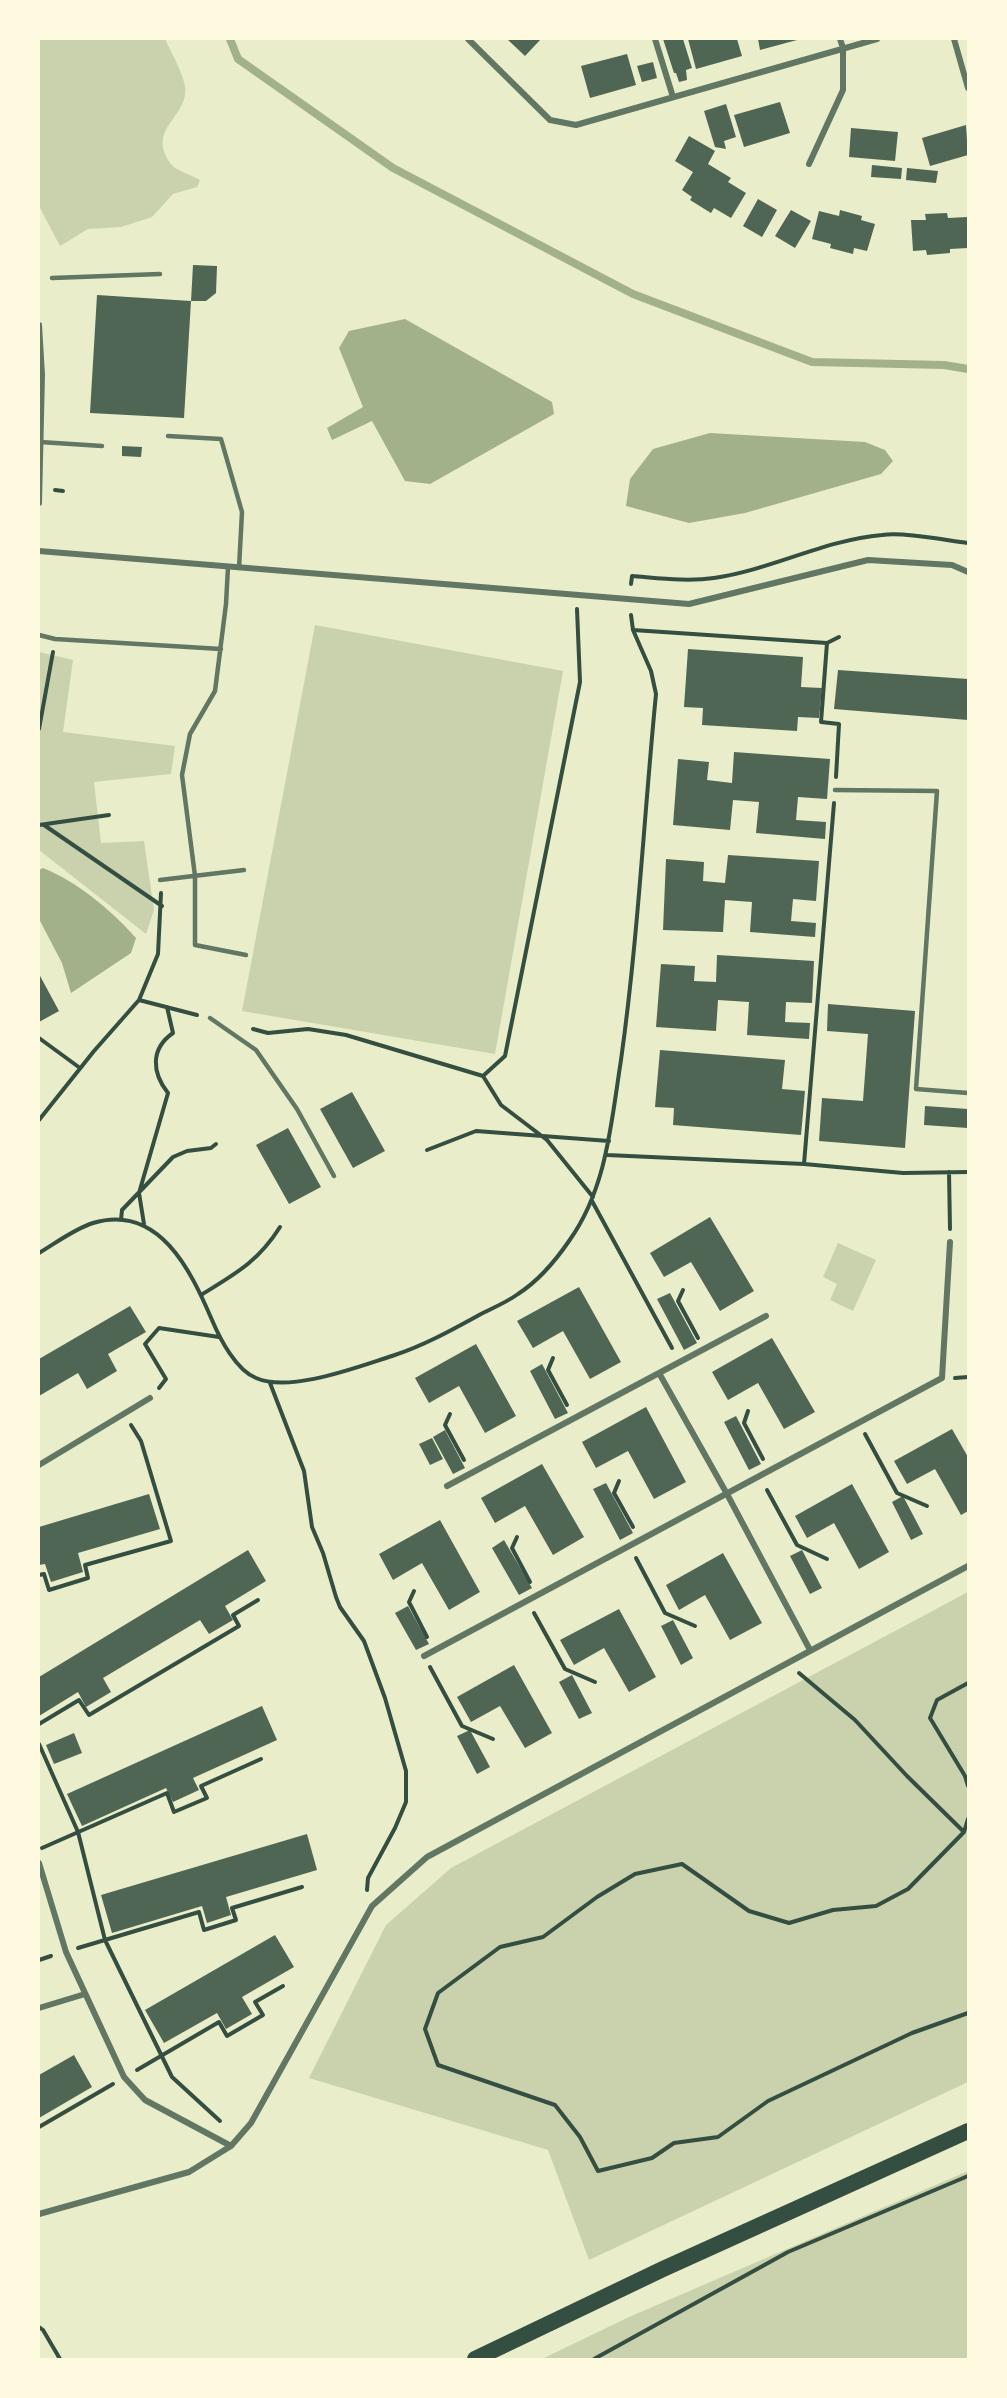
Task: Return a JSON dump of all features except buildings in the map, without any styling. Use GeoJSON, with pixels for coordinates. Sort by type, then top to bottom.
{"type":"FeatureCollection","features":[{"type":"Feature","properties":{"kind":"highway"},"geometry":{"type":"LineString","coordinates":[[475,2359],[663,2269],[968,2131]]}},
{"type":"Feature","properties":{"kind":"street"},"geometry":{"type":"LineString","coordinates":[[468,39],[550,120],[576,125],[876,39]]}},
{"type":"Feature","properties":{"kind":"street"},"geometry":{"type":"LineString","coordinates":[[655,39],[673,97]]}},
{"type":"Feature","properties":{"kind":"street"},"geometry":{"type":"LineString","coordinates":[[809,164],[843,90],[843,48],[840,39]]}},
{"type":"Feature","properties":{"kind":"street"},"geometry":{"type":"LineString","coordinates":[[954,39],[968,88]]}},
{"type":"Feature","properties":{"kind":"street"},"geometry":{"type":"LineString","coordinates":[[39,325],[42,375],[39,503]]}},
{"type":"Feature","properties":{"kind":"street"},"geometry":{"type":"LineString","coordinates":[[39,550],[689,604],[868,560],[952,565],[968,572]]}},
{"type":"Feature","properties":{"kind":"street"},"geometry":{"type":"LineString","coordinates":[[424,1656],[942,1378],[950,1242]]}},
{"type":"Feature","properties":{"kind":"street"},"geometry":{"type":"LineString","coordinates":[[447,1486],[766,1316]]}},
{"type":"Feature","properties":{"kind":"street"},"geometry":{"type":"LineString","coordinates":[[659,1373],[810,1650]]}},
{"type":"Feature","properties":{"kind":"street"},"geometry":{"type":"LineString","coordinates":[[39,1465],[150,1398]]}},
{"type":"Feature","properties":{"kind":"street"},"geometry":{"type":"LineString","coordinates":[[39,2214],[189,2172],[231,2146],[251,2123],[372,1906],[427,1857],[968,1566]]}},
{"type":"Feature","properties":{"kind":"street"},"geometry":{"type":"LineString","coordinates":[[39,1863],[66,1952],[124,2077],[145,2100],[231,2146]]}},
{"type":"Feature","properties":{"kind":"street"},"geometry":{"type":"LineString","coordinates":[[39,2008],[86,1994]]}},
{"type":"Feature","properties":{"kind":"lane"},"geometry":{"type":"LineString","coordinates":[[52,278],[160,274]]}},
{"type":"Feature","properties":{"kind":"lane"},"geometry":{"type":"LineString","coordinates":[[168,436],[221,439],[242,513],[239,568]]}},
{"type":"Feature","properties":{"kind":"lane"},"geometry":{"type":"LineString","coordinates":[[40,442],[102,446]]}},
{"type":"Feature","properties":{"kind":"lane"},"geometry":{"type":"LineString","coordinates":[[228,567],[215,691],[190,734],[182,775],[195,876],[195,945],[246,955]]}},
{"type":"Feature","properties":{"kind":"lane"},"geometry":{"type":"LineString","coordinates":[[39,635],[55,639],[221,649]]}},
{"type":"Feature","properties":{"kind":"lane"},"geometry":{"type":"LineString","coordinates":[[835,790],[937,791],[916,1089],[968,1092]]}},
{"type":"Feature","properties":{"kind":"lane"},"geometry":{"type":"LineString","coordinates":[[160,880],[244,870]]}},
{"type":"Feature","properties":{"kind":"lane"},"geometry":{"type":"LineString","coordinates":[[210,1018],[256,1050],[297,1109],[334,1176]]}},
{"type":"Feature","properties":{"kind":"path"},"geometry":{"type":"LineString","coordinates":[[39,1252],[91,1224],[121,1220],[144,1224],[170,1246],[184,1265],[230,1354],[252,1377],[270,1383],[288,1384],[409,1351],[519,1293],[542,1273],[570,1241],[593,1199],[607,1155],[630,993],[656,694],[651,671],[633,630],[630,600],[632,576],[679,579],[713,578],[757,568],[818,548],[883,534],[968,543]]}},
{"type":"Feature","properties":{"kind":"path"},"geometry":{"type":"LineString","coordinates":[[483,1076],[505,1056],[580,682],[576,596]]}},
{"type":"Feature","properties":{"kind":"path"},"geometry":{"type":"LineString","coordinates":[[633,630],[827,643],[838,637]]}},
{"type":"Feature","properties":{"kind":"path"},"geometry":{"type":"LineString","coordinates":[[39,729],[55,639]]}},
{"type":"Feature","properties":{"kind":"path"},"geometry":{"type":"LineString","coordinates":[[804,1164],[839,724],[821,722],[827,643]]}},
{"type":"Feature","properties":{"kind":"path"},"geometry":{"type":"LineString","coordinates":[[41,825],[109,815]]}},
{"type":"Feature","properties":{"kind":"path"},"geometry":{"type":"LineString","coordinates":[[41,825],[162,907]]}},
{"type":"Feature","properties":{"kind":"path"},"geometry":{"type":"LineString","coordinates":[[39,1120],[139,1000],[158,954],[162,907],[160,880]]}},
{"type":"Feature","properties":{"kind":"path"},"geometry":{"type":"LineString","coordinates":[[139,1000],[210,1018]]}},
{"type":"Feature","properties":{"kind":"path"},"geometry":{"type":"LineString","coordinates":[[144,1224],[139,1193],[168,1093],[160,1083],[155,1065],[162,1043],[173,1033],[168,1007]]}},
{"type":"Feature","properties":{"kind":"path"},"geometry":{"type":"LineString","coordinates":[[245,1027],[268,1033],[308,1029],[346,1035],[483,1076],[501,1105],[543,1137],[593,1199],[680,1362]]}},
{"type":"Feature","properties":{"kind":"path"},"geometry":{"type":"LineString","coordinates":[[39,1038],[80,1068]]}},
{"type":"Feature","properties":{"kind":"path"},"geometry":{"type":"LineString","coordinates":[[427,1150],[476,1131],[609,1141]]}},
{"type":"Feature","properties":{"kind":"path"},"geometry":{"type":"LineString","coordinates":[[121,1220],[122,1210],[173,1157],[187,1151],[211,1148],[216,1144]]}},
{"type":"Feature","properties":{"kind":"path"},"geometry":{"type":"LineString","coordinates":[[607,1155],[804,1164],[903,1173],[968,1172]]}},
{"type":"Feature","properties":{"kind":"path"},"geometry":{"type":"LineString","coordinates":[[949,1172],[950,1242]]}},
{"type":"Feature","properties":{"kind":"path"},"geometry":{"type":"LineString","coordinates":[[201,1296],[237,1274],[266,1249],[280,1227]]}},
{"type":"Feature","properties":{"kind":"path"},"geometry":{"type":"LineString","coordinates":[[683,1290],[678,1301],[704,1349]]}},
{"type":"Feature","properties":{"kind":"path"},"geometry":{"type":"LineString","coordinates":[[150,1398],[166,1379],[145,1344],[159,1328],[220,1337]]}},
{"type":"Feature","properties":{"kind":"path"},"geometry":{"type":"LineString","coordinates":[[553,1358],[548,1370],[574,1419]]}},
{"type":"Feature","properties":{"kind":"path"},"geometry":{"type":"LineString","coordinates":[[270,1383],[304,1471],[312,1527],[323,1553],[336,1597],[340,1607],[364,1641],[385,1698],[406,1771],[406,1802],[369,1878],[365,1896],[372,1906]]}},
{"type":"Feature","properties":{"kind":"path"},"geometry":{"type":"LineString","coordinates":[[748,1411],[744,1423],[769,1471]]}},
{"type":"Feature","properties":{"kind":"path"},"geometry":{"type":"LineString","coordinates":[[39,1575],[44,1574],[49,1590],[88,1578],[85,1565],[171,1541],[141,1441],[125,1414]]}},
{"type":"Feature","properties":{"kind":"path"},"geometry":{"type":"LineString","coordinates":[[450,1414],[445,1425],[471,1474]]}},
{"type":"Feature","properties":{"kind":"path"},"geometry":{"type":"LineString","coordinates":[[859,1423],[897,1493],[927,1506]]}},
{"type":"Feature","properties":{"kind":"path"},"geometry":{"type":"LineString","coordinates":[[759,1476],[797,1545],[827,1559]]}},
{"type":"Feature","properties":{"kind":"path"},"geometry":{"type":"LineString","coordinates":[[619,1481],[614,1492],[640,1541]]}},
{"type":"Feature","properties":{"kind":"path"},"geometry":{"type":"LineString","coordinates":[[517,1537],[512,1548],[537,1596]]}},
{"type":"Feature","properties":{"kind":"path"},"geometry":{"type":"LineString","coordinates":[[629,1547],[665,1613],[695,1626]]}},
{"type":"Feature","properties":{"kind":"path"},"geometry":{"type":"LineString","coordinates":[[414,1591],[409,1602],[435,1651]]}},
{"type":"Feature","properties":{"kind":"path"},"geometry":{"type":"LineString","coordinates":[[39,1724],[79,1700],[89,1715],[240,1626],[233,1616],[258,1600]]}},
{"type":"Feature","properties":{"kind":"path"},"geometry":{"type":"LineString","coordinates":[[527,1602],[564,1669],[594,1682]]}},
{"type":"Feature","properties":{"kind":"path"},"geometry":{"type":"LineString","coordinates":[[424,1656],[462,1726],[493,1739]]}},
{"type":"Feature","properties":{"kind":"path"},"geometry":{"type":"LineString","coordinates":[[786,1663],[855,1720],[964,1832]]}},
{"type":"Feature","properties":{"kind":"path"},"geometry":{"type":"LineString","coordinates":[[968,1683],[937,1700],[930,1718],[968,1786]]}},
{"type":"Feature","properties":{"kind":"path"},"geometry":{"type":"LineString","coordinates":[[39,1744],[78,1832],[105,1940],[172,2077],[226,2126],[231,2146]]}},
{"type":"Feature","properties":{"kind":"path"},"geometry":{"type":"LineString","coordinates":[[39,1849],[167,1793],[174,1812],[207,1798],[201,1786],[261,1759]]}},
{"type":"Feature","properties":{"kind":"path"},"geometry":{"type":"LineString","coordinates":[[968,1819],[964,1832],[908,1889],[876,1906],[833,1910],[789,1923],[748,1911],[682,1864],[635,1874],[543,1937],[500,1947],[438,1992],[425,2028],[438,2065],[555,2105],[580,2137],[598,2171],[652,2158],[674,2143],[718,2137],[768,2101],[912,2033],[968,2013]]}},
{"type":"Feature","properties":{"kind":"path"},"geometry":{"type":"LineString","coordinates":[[39,1960],[199,1912],[204,1930],[236,1920],[232,1908],[302,1887]]}},
{"type":"Feature","properties":{"kind":"path"},"geometry":{"type":"LineString","coordinates":[[39,2127],[219,2022],[227,2036],[263,2015],[255,2002],[283,1986]]}},
{"type":"Feature","properties":{"kind":"path"},"geometry":{"type":"LineString","coordinates":[[594,2359],[788,2252],[968,2176]]}},
{"type":"Feature","properties":{"kind":"path"},"geometry":{"type":"LineString","coordinates":[[39,2335],[41,2328]]}},
{"type":"Feature","properties":{"kind":"path"},"geometry":{"type":"LineString","coordinates":[[41,2328],[60,2359]]}},
{"type":"Feature","properties":{"kind":"shaded area"},"geometry":{"type":"Polygon","coordinates":[[[39,39],[165,39],[185,87],[181,107],[165,132],[164,152],[173,166],[200,180],[197,187],[173,194],[152,217],[121,227],[88,229],[60,246],[39,206],[39,39]]]}},
{"type":"Feature","properties":{"kind":"shaded area"},"geometry":{"type":"Polygon","coordinates":[[[405,319],[552,402],[554,414],[430,484],[405,481],[372,421],[332,440],[327,428],[363,407],[339,348],[349,331],[405,319]]]}},
{"type":"Feature","properties":{"kind":"shaded area"},"geometry":{"type":"Polygon","coordinates":[[[710,433],[865,442],[885,450],[893,461],[881,474],[745,513],[689,523],[626,506],[630,479],[653,449],[710,433]]]}},
{"type":"Feature","properties":{"kind":"shaded area"},"geometry":{"type":"Polygon","coordinates":[[[315,625],[563,671],[495,1054],[242,1011],[315,625]]]}},
{"type":"Feature","properties":{"kind":"shaded area"},"geometry":{"type":"Polygon","coordinates":[[[39,652],[73,660],[63,732],[175,746],[171,774],[94,782],[101,843],[144,841],[154,910],[146,934],[39,850],[39,652]]]}},
{"type":"Feature","properties":{"kind":"shaded area"},"geometry":{"type":"Polygon","coordinates":[[[43,868],[69,881],[93,898],[136,938],[131,953],[71,993],[62,963],[39,919],[39,870],[43,868]]]}},
{"type":"Feature","properties":{"kind":"shaded area"},"geometry":{"type":"Polygon","coordinates":[[[838,1243],[876,1260],[853,1311],[830,1300],[837,1284],[823,1277],[838,1243]]]}},
{"type":"Feature","properties":{"kind":"shaded area"},"geometry":{"type":"Polygon","coordinates":[[[968,1592],[968,2082],[589,2260],[548,2150],[309,2078],[386,1925],[451,1868],[968,1592]]]}},
{"type":"Feature","properties":{"kind":"shaded area"},"geometry":{"type":"Polygon","coordinates":[[[968,2171],[968,2359],[542,2359],[629,2317],[968,2171]]]}},
{"type":"Feature","properties":{"kind":"waterway"},"geometry":{"type":"LineString","coordinates":[[230,39],[238,59],[393,168],[633,294],[812,362],[944,365],[968,369]]}}]}
